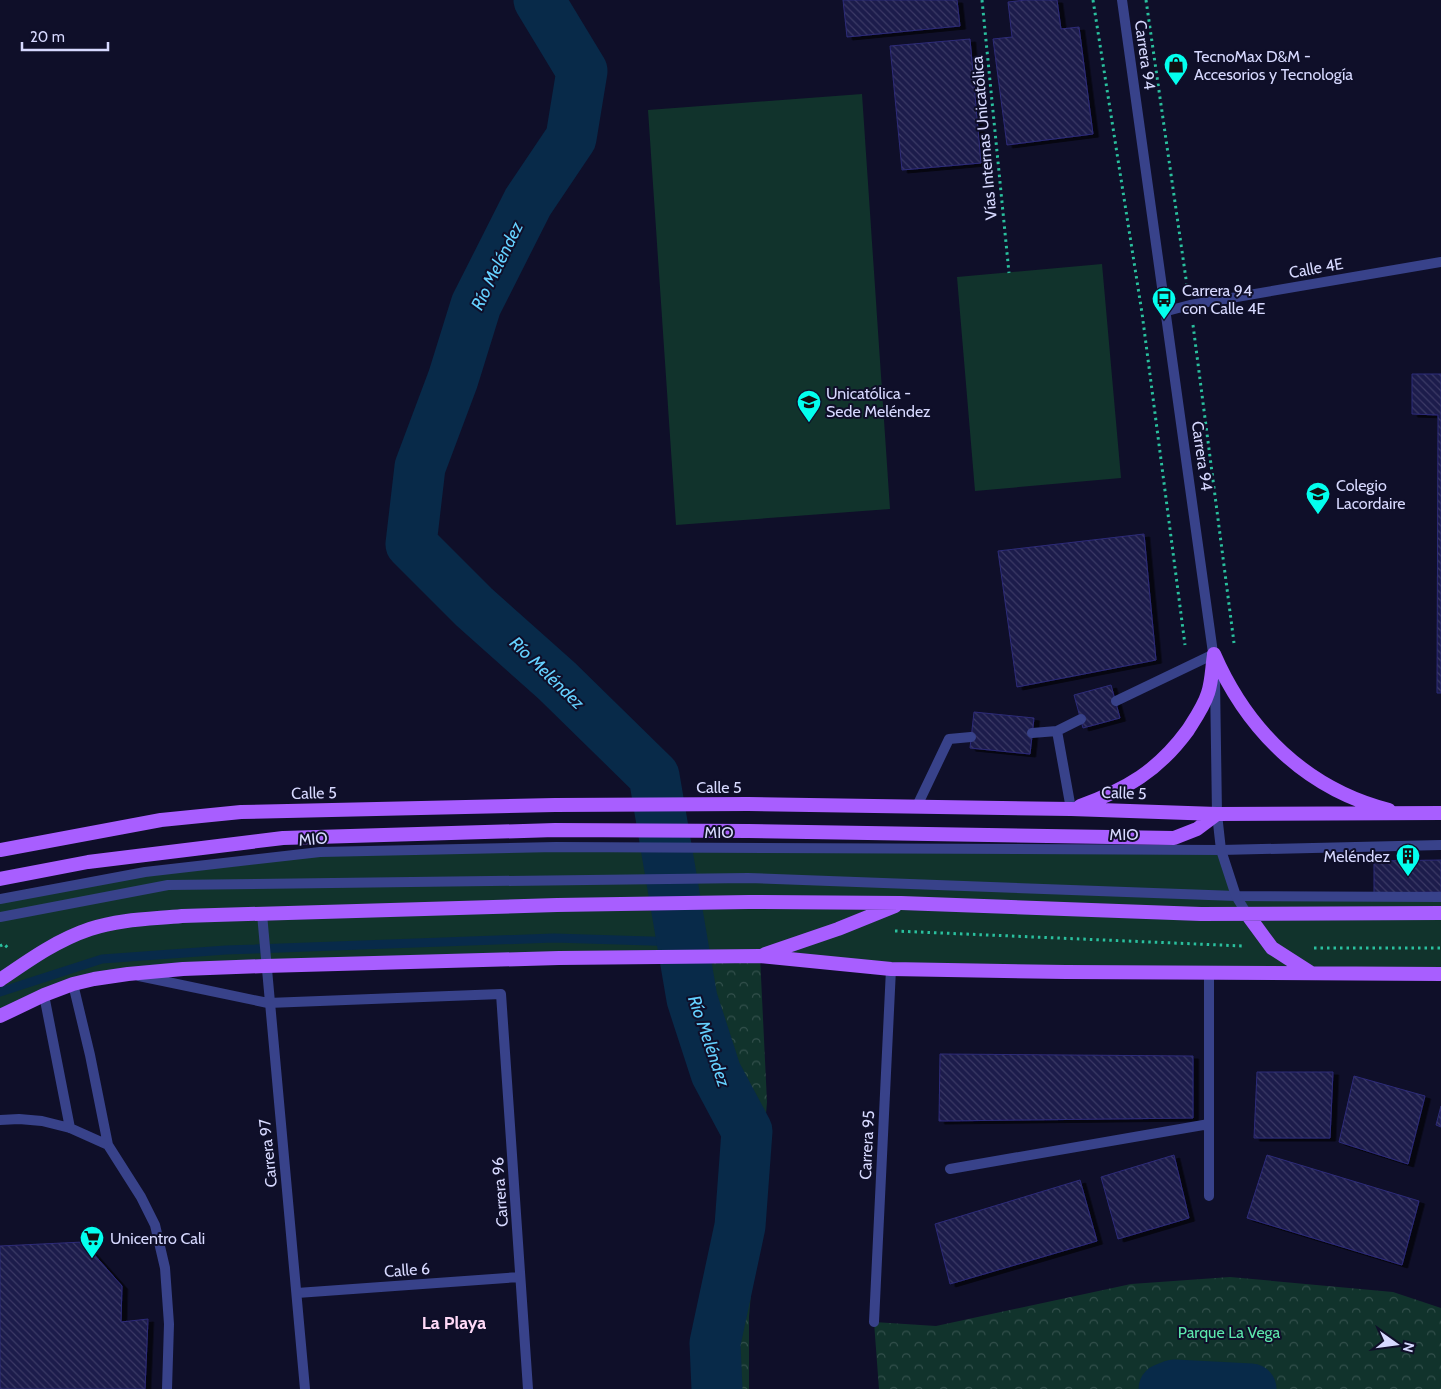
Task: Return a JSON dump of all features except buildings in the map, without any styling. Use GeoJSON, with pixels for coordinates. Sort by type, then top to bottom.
{"type":"FeatureCollection","features":[{"type":"Feature","properties":{"kind":"main road"},"geometry":{"type":"LineString","coordinates":[[1071,809],[1111,794],[1136,781],[1159,763],[1179,742],[1195,719],[1208,693],[1214,654]]}},
{"type":"Feature","properties":{"kind":"main road"},"geometry":{"type":"LineString","coordinates":[[1214,654],[1235,696],[1250,718],[1286,756],[1306,771],[1338,790],[1378,807],[1404,813]]}},
{"type":"Feature","properties":{"kind":"main road","name":"Calle 5"},"geometry":{"type":"LineString","coordinates":[[0,850],[162,820],[241,812],[555,805],[748,804],[1071,809],[1218,814],[1441,813]]}},
{"type":"Feature","properties":{"kind":"main road"},"geometry":{"type":"LineString","coordinates":[[0,879],[88,862],[283,838],[555,830],[1174,838],[1197,829],[1218,814]]}},
{"type":"Feature","properties":{"kind":"main road"},"geometry":{"type":"LineString","coordinates":[[0,980],[61,941],[91,929],[110,924],[182,916],[557,905],[749,902],[901,903],[1247,914],[1441,913]]}},
{"type":"Feature","properties":{"kind":"main road"},"geometry":{"type":"LineString","coordinates":[[755,956],[838,929],[901,903]]}},
{"type":"Feature","properties":{"kind":"main road"},"geometry":{"type":"LineString","coordinates":[[1247,914],[1272,948],[1311,973]]}},
{"type":"Feature","properties":{"kind":"main road"},"geometry":{"type":"LineString","coordinates":[[0,1016],[44,995],[73,984],[94,979],[183,969],[265,966],[559,958],[755,956],[891,969],[1441,974]]}},
{"type":"Feature","properties":{"kind":"street","name":"Carrera 94"},"geometry":{"type":"LineString","coordinates":[[1122,0],[1214,654],[1218,814],[1221,850],[1236,896],[1247,914]]}},
{"type":"Feature","properties":{"kind":"street","name":"Calle 4E"},"geometry":{"type":"LineString","coordinates":[[1167,311],[1190,305],[1441,262]]}},
{"type":"Feature","properties":{"kind":"street"},"geometry":{"type":"LineString","coordinates":[[1116,701],[1214,654]]}},
{"type":"Feature","properties":{"kind":"street"},"geometry":{"type":"LineString","coordinates":[[1032,733],[1057,731],[1081,719]]}},
{"type":"Feature","properties":{"kind":"street"},"geometry":{"type":"LineString","coordinates":[[1057,731],[1071,809]]}},
{"type":"Feature","properties":{"kind":"street"},"geometry":{"type":"LineString","coordinates":[[916,808],[949,738],[971,737]]}},
{"type":"Feature","properties":{"kind":"street","name":"MIO"},"geometry":{"type":"LineString","coordinates":[[0,899],[145,872],[320,852],[556,846],[1221,850],[1441,845]]}},
{"type":"Feature","properties":{"kind":"street"},"geometry":{"type":"LineString","coordinates":[[0,917],[168,885],[748,878],[1236,896],[1441,897]]}},
{"type":"Feature","properties":{"kind":"street","name":"Carrera 97"},"geometry":{"type":"LineString","coordinates":[[262,914],[268,1003],[305,1389]]}},
{"type":"Feature","properties":{"kind":"street","name":"Carrera 95"},"geometry":{"type":"LineString","coordinates":[[874,1322],[891,969]]}},
{"type":"Feature","properties":{"kind":"street"},"geometry":{"type":"LineString","coordinates":[[1209,972],[1209,1196]]}},
{"type":"Feature","properties":{"kind":"street"},"geometry":{"type":"LineString","coordinates":[[128,974],[268,1003]]}},
{"type":"Feature","properties":{"kind":"street"},"geometry":{"type":"LineString","coordinates":[[73,984],[90,1055],[108,1145],[141,1196],[155,1225],[165,1268],[169,1324],[167,1389]]}},
{"type":"Feature","properties":{"kind":"street","name":"Carrera 96"},"geometry":{"type":"LineString","coordinates":[[268,1003],[501,994],[528,1389]]}},
{"type":"Feature","properties":{"kind":"street"},"geometry":{"type":"LineString","coordinates":[[44,995],[70,1128]]}},
{"type":"Feature","properties":{"kind":"street"},"geometry":{"type":"LineString","coordinates":[[0,1120],[42,1121],[70,1128],[108,1145]]}},
{"type":"Feature","properties":{"kind":"street"},"geometry":{"type":"LineString","coordinates":[[950,1168],[1209,1124]]}},
{"type":"Feature","properties":{"kind":"street","name":"Calle 6"},"geometry":{"type":"LineString","coordinates":[[297,1293],[520,1277]]}},
{"type":"Feature","properties":{"kind":"path","name":"Vías Internas Unicatólica"},"geometry":{"type":"LineString","coordinates":[[982,0],[1009,273]]}},
{"type":"Feature","properties":{"kind":"path"},"geometry":{"type":"LineString","coordinates":[[1093,0],[1142,313],[1188,666]]}},
{"type":"Feature","properties":{"kind":"path"},"geometry":{"type":"LineString","coordinates":[[1146,0],[1190,305],[1235,646]]}},
{"type":"Feature","properties":{"kind":"path"},"geometry":{"type":"LineString","coordinates":[[888,931],[1106,939],[1272,948],[1441,948]]}},
{"type":"Feature","properties":{"kind":"green space"},"geometry":{"type":"Polygon","coordinates":[[[862,94],[890,509],[676,525],[648,110],[862,94]]]}},
{"type":"Feature","properties":{"kind":"green space"},"geometry":{"type":"Polygon","coordinates":[[[1102,264],[1121,478],[975,491],[957,277],[1102,264]]]}},
{"type":"Feature","properties":{"kind":"green space"},"geometry":{"type":"Polygon","coordinates":[[[1221,850],[1237,896],[1441,897],[1441,974],[1066,972],[760,956],[559,958],[94,979],[0,1016],[0,899],[145,872],[320,852],[1221,850]]]}},
{"type":"Feature","properties":{"kind":"green space"},"geometry":{"type":"Polygon","coordinates":[[[760,956],[767,1102],[749,1317],[749,1389],[717,1389],[715,1343],[740,1226],[747,1131],[716,1073],[692,999],[685,958],[760,956]]]}},
{"type":"Feature","properties":{"kind":"green space","name":"Parque La Vega"},"geometry":{"type":"Polygon","coordinates":[[[1230,1277],[1393,1292],[1441,1308],[1441,1389],[1251,1389],[1174,1385],[1164,1389],[879,1389],[874,1322],[936,1326],[1131,1284],[1230,1277]]]}},
{"type":"Feature","properties":{"kind":"waterway","name":"Río Meléndez"},"geometry":{"type":"LineString","coordinates":[[539,0],[582,71],[571,138],[528,202],[476,305],[453,379],[420,467],[411,544],[474,607],[557,681],[654,776],[692,999],[716,1073],[747,1131],[740,1226],[715,1343],[717,1389]]}},
{"type":"Feature","properties":{"kind":"waterway"},"geometry":{"type":"LineString","coordinates":[[0,992],[102,959],[226,950],[554,938],[682,942]]}},
{"type":"Feature","properties":{"kind":"waterway","name":"Río Meléndez"},"geometry":{"type":"LineString","coordinates":[[1164,1389],[1174,1385],[1251,1389]]}},
{"type":"Feature","properties":{"kind":"place","name":"TecnoMax D&M - Accesorios y Tecnología"},"geometry":{"type":"Point","coordinates":[1176,86]}},
{"type":"Feature","properties":{"kind":"place","name":"Carrera 94 con Calle 4E"},"geometry":{"type":"Point","coordinates":[1164,320]}},
{"type":"Feature","properties":{"kind":"place","name":"Unicatólica - Sede Meléndez"},"geometry":{"type":"Point","coordinates":[809,423]}},
{"type":"Feature","properties":{"kind":"place","name":"Colegio Lacordaire"},"geometry":{"type":"Point","coordinates":[1318,515]}},
{"type":"Feature","properties":{"kind":"place","name":"Meléndez"},"geometry":{"type":"Point","coordinates":[1408,877]}},
{"type":"Feature","properties":{"kind":"place","name":"Unicentro Cali"},"geometry":{"type":"Point","coordinates":[92,1259]}},
{"type":"Feature","properties":{"kind":"district","name":"La Playa"},"geometry":{"type":"Point","coordinates":[454,1323]}}]}
